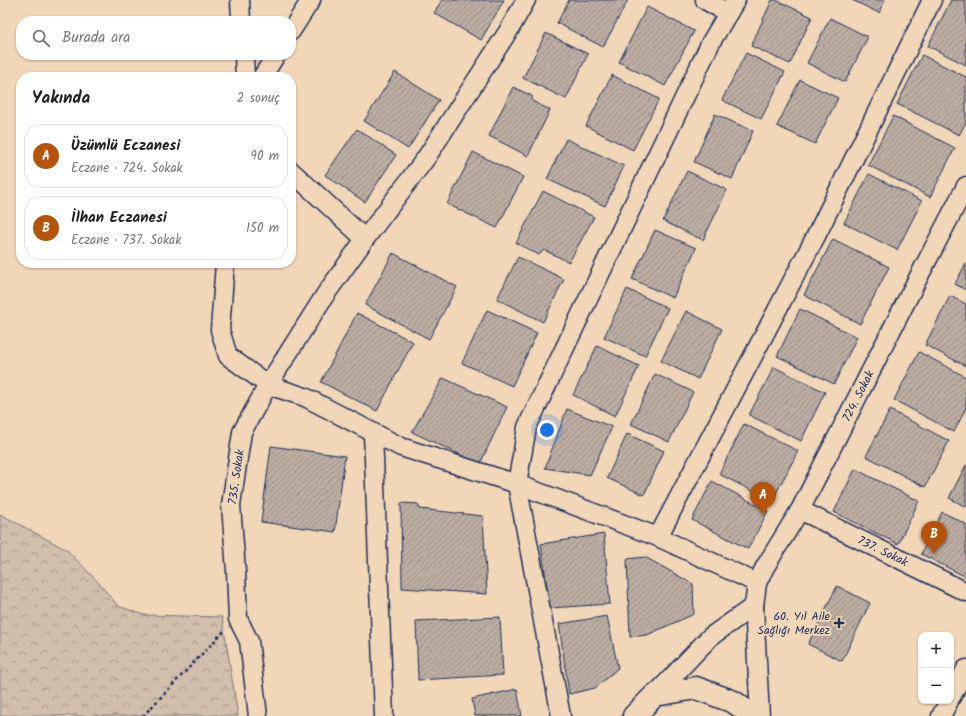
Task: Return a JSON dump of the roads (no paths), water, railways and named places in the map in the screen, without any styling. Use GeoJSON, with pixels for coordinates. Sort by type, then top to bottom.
{"type":"FeatureCollection","features":[{"type":"Feature","properties":{"kind":"street"},"geometry":{"type":"LineString","coordinates":[[240,0],[241,16]]}},
{"type":"Feature","properties":{"kind":"street"},"geometry":{"type":"LineString","coordinates":[[296,23],[311,0]]}},
{"type":"Feature","properties":{"kind":"street","name":"735. Sokak"},"geometry":{"type":"LineString","coordinates":[[258,716],[249,641],[238,619],[231,505],[242,432],[268,385],[325,295],[426,158],[509,30],[526,0]]}},
{"type":"Feature","properties":{"kind":"street"},"geometry":{"type":"LineString","coordinates":[[561,716],[517,484],[527,427],[711,42],[732,7],[705,0]]}},
{"type":"Feature","properties":{"kind":"street"},"geometry":{"type":"LineString","coordinates":[[658,537],[816,236],[932,0]]}},
{"type":"Feature","properties":{"kind":"street"},"geometry":{"type":"LineString","coordinates":[[244,60],[245,72]]}},
{"type":"Feature","properties":{"kind":"street"},"geometry":{"type":"LineString","coordinates":[[265,72],[273,60]]}},
{"type":"Feature","properties":{"kind":"street"},"geometry":{"type":"LineString","coordinates":[[296,176],[365,239]]}},
{"type":"Feature","properties":{"kind":"street","name":"724. Sokak"},"geometry":{"type":"LineString","coordinates":[[760,716],[754,606],[757,583],[765,567],[800,510],[966,186]]}},
{"type":"Feature","properties":{"kind":"street"},"geometry":{"type":"LineString","coordinates":[[225,268],[220,330],[228,356],[268,385],[305,397],[401,447],[517,484],[658,537],[757,583]]}},
{"type":"Feature","properties":{"kind":"street"},"geometry":{"type":"LineString","coordinates":[[373,433],[384,716]]}},
{"type":"Feature","properties":{"kind":"street","name":"737. Sokak"},"geometry":{"type":"LineString","coordinates":[[800,510],[966,592]]}},
{"type":"Feature","properties":{"kind":"street"},"geometry":{"type":"LineString","coordinates":[[634,716],[710,637],[754,606]]}},
{"type":"Feature","properties":{"kind":"street"},"geometry":{"type":"LineString","coordinates":[[954,691],[966,669]]}},
{"type":"Feature","properties":{"kind":"street"},"geometry":{"type":"LineString","coordinates":[[655,695],[696,688],[734,702],[753,716]]}},
{"type":"Feature","properties":{"kind":"street"},"geometry":{"type":"LineString","coordinates":[[941,716],[947,704]]}},
{"type":"Feature","properties":{"kind":"place","name":"Üzümlü Eczanesi"},"geometry":{"type":"Point","coordinates":[763,515]}},
{"type":"Feature","properties":{"kind":"place","name":"İlhan Eczanesi"},"geometry":{"type":"Point","coordinates":[934,554]}},
{"type":"Feature","properties":{"kind":"place","name":"60. Yıl Aile Sağlığı Merkez"},"geometry":{"type":"Point","coordinates":[839,623]}}]}
